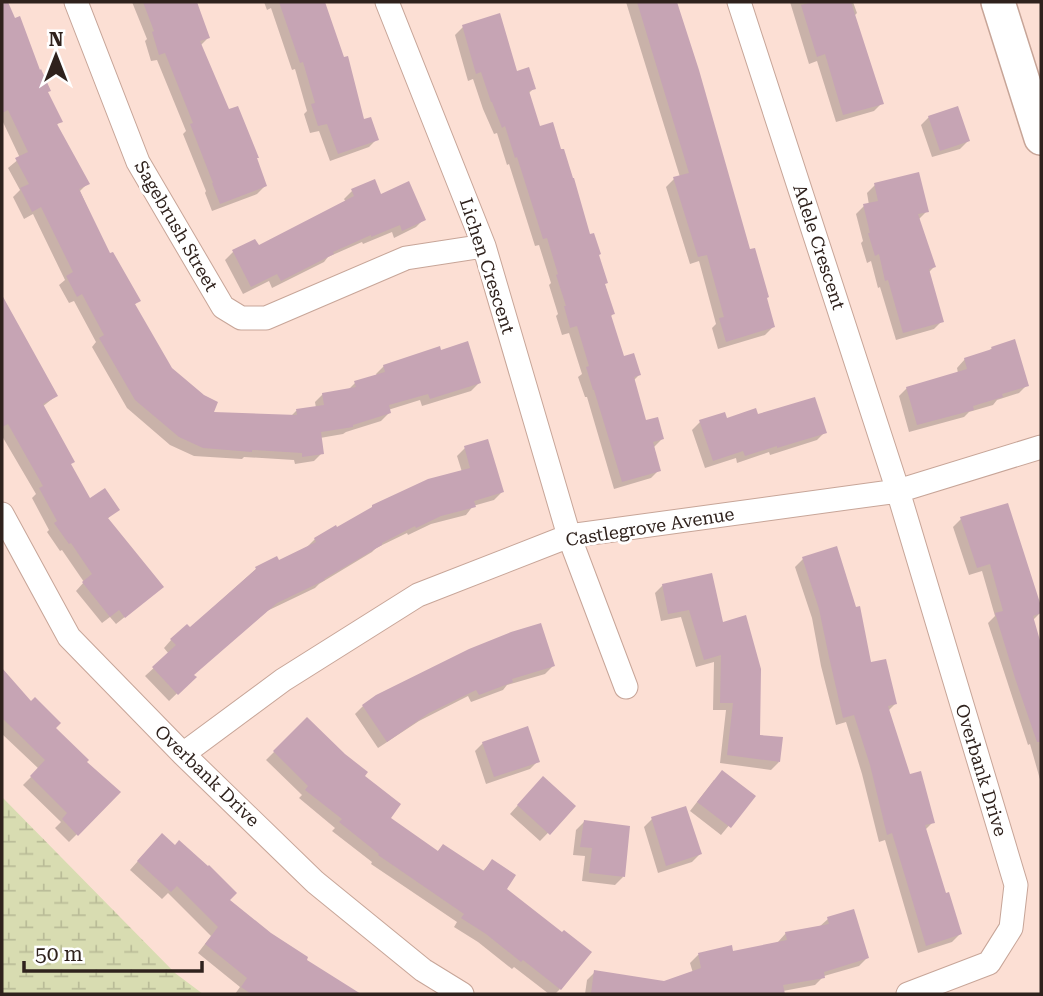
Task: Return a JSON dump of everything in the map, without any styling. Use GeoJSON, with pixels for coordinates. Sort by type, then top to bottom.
{"type":"FeatureCollection","features":[{"type":"Feature","properties":{"kind":"main road"},"geometry":{"type":"LineString","coordinates":[[998,2],[1041,138]]}},
{"type":"Feature","properties":{"kind":"street","name":"Sagebrush Street"},"geometry":{"type":"LineString","coordinates":[[76,2],[138,162],[223,307],[241,318],[266,318],[406,258],[484,246]]}},
{"type":"Feature","properties":{"kind":"street","name":"Lichen Crescent"},"geometry":{"type":"LineString","coordinates":[[387,2],[484,246],[569,536],[626,687]]}},
{"type":"Feature","properties":{"kind":"street","name":"Adele Crescent"},"geometry":{"type":"LineString","coordinates":[[739,2],[898,491]]}},
{"type":"Feature","properties":{"kind":"street","name":"Castlegrove Avenue"},"geometry":{"type":"LineString","coordinates":[[183,754],[283,680],[418,595],[569,536],[898,491],[1041,447]]}},
{"type":"Feature","properties":{"kind":"street","name":"Overbank Drive"},"geometry":{"type":"LineString","coordinates":[[898,491],[1016,885],[1011,928],[989,963],[908,994]]}},
{"type":"Feature","properties":{"kind":"street","name":"Overbank Drive"},"geometry":{"type":"LineString","coordinates":[[2,514],[69,637],[183,754],[315,882],[423,970],[462,994]]}},
{"type":"Feature","properties":{"kind":"green space"},"geometry":{"type":"Polygon","coordinates":[[[2,797],[175,973],[203,994],[2,994],[2,797]]]}},
{"type":"Feature","properties":{"kind":"building"},"geometry":{"type":"Polygon","coordinates":[[[2,2],[8,2],[15,18],[20,16],[40,70],[51,91],[48,92],[63,122],[57,124],[90,184],[79,189],[110,253],[113,252],[141,301],[135,304],[172,368],[204,395],[218,402],[214,412],[297,415],[296,409],[324,405],[322,393],[356,387],[354,381],[385,372],[383,365],[440,346],[441,350],[468,341],[481,383],[430,399],[428,394],[389,405],[391,413],[353,427],[321,432],[324,454],[302,457],[302,453],[203,448],[179,437],[135,400],[99,338],[104,335],[82,294],[77,297],[66,276],[73,272],[41,207],[32,212],[20,188],[29,184],[15,158],[28,152],[8,110],[2,113],[2,2]]]}},
{"type":"Feature","properties":{"kind":"building"},"geometry":{"type":"Polygon","coordinates":[[[143,2],[197,2],[210,38],[200,41],[229,109],[238,106],[267,186],[220,204],[190,124],[193,123],[165,53],[159,55],[152,32],[154,31],[143,2]]]}},
{"type":"Feature","properties":{"kind":"building"},"geometry":{"type":"Polygon","coordinates":[[[279,2],[325,2],[344,57],[348,56],[364,119],[371,117],[379,140],[338,154],[327,124],[318,126],[311,104],[315,103],[303,62],[300,63],[279,2]]]}},
{"type":"Feature","properties":{"kind":"building"},"geometry":{"type":"Polygon","coordinates":[[[637,2],[677,2],[750,249],[755,248],[775,327],[726,342],[719,318],[724,317],[707,255],[698,257],[673,177],[689,173],[637,2]]]}},
{"type":"Feature","properties":{"kind":"building"},"geometry":{"type":"Polygon","coordinates":[[[813,2],[851,2],[884,104],[843,115],[825,54],[817,57],[801,5],[813,2]]]}},
{"type":"Feature","properties":{"kind":"building"},"geometry":{"type":"Polygon","coordinates":[[[500,13],[517,71],[529,67],[536,89],[529,91],[540,126],[553,122],[574,178],[590,234],[594,233],[608,283],[605,284],[615,314],[611,315],[624,356],[634,353],[641,375],[634,377],[646,420],[658,417],[664,439],[653,442],[661,471],[622,482],[586,367],[589,366],[577,326],[570,328],[547,238],[543,239],[505,126],[502,128],[481,72],[476,74],[462,25],[500,13]]]}},
{"type":"Feature","properties":{"kind":"building"},"geometry":{"type":"Polygon","coordinates":[[[958,106],[970,141],[940,151],[928,116],[958,106]]]}},
{"type":"Feature","properties":{"kind":"building"},"geometry":{"type":"Polygon","coordinates":[[[919,172],[929,212],[918,214],[936,267],[929,269],[944,322],[903,333],[888,280],[885,281],[879,254],[875,256],[863,204],[878,201],[874,183],[919,172]]]}},
{"type":"Feature","properties":{"kind":"building"},"geometry":{"type":"Polygon","coordinates":[[[375,179],[381,194],[409,181],[426,220],[402,231],[400,225],[371,235],[333,252],[334,254],[281,281],[277,274],[251,287],[232,250],[255,239],[259,245],[354,196],[351,189],[375,179]]]}},
{"type":"Feature","properties":{"kind":"building"},"geometry":{"type":"Polygon","coordinates":[[[2,295],[58,396],[43,404],[75,462],[71,464],[90,498],[105,488],[120,510],[108,518],[164,587],[125,618],[119,610],[110,617],[82,582],[92,574],[54,523],[57,521],[39,488],[43,486],[8,424],[2,427],[2,295]]]}},
{"type":"Feature","properties":{"kind":"building"},"geometry":{"type":"Polygon","coordinates":[[[1015,339],[1029,386],[973,406],[974,410],[917,425],[906,387],[967,369],[964,358],[1015,339]]]}},
{"type":"Feature","properties":{"kind":"building"},"geometry":{"type":"Polygon","coordinates":[[[815,397],[827,433],[745,456],[743,451],[713,461],[699,420],[725,412],[727,418],[756,408],[758,414],[815,397]]]}},
{"type":"Feature","properties":{"kind":"building"},"geometry":{"type":"Polygon","coordinates":[[[488,439],[504,492],[474,501],[476,507],[441,516],[416,528],[415,526],[382,543],[325,580],[277,603],[194,675],[197,677],[178,695],[152,667],[176,645],[170,639],[187,624],[190,627],[256,569],[255,567],[277,556],[279,560],[316,542],[314,538],[336,525],[337,527],[372,505],[428,479],[470,468],[464,446],[488,439]]]}},
{"type":"Feature","properties":{"kind":"building"},"geometry":{"type":"Polygon","coordinates":[[[1008,503],[1041,606],[1041,613],[1033,616],[1041,644],[1041,742],[1037,742],[995,613],[1003,611],[990,564],[977,568],[960,517],[1008,503]]]}},
{"type":"Feature","properties":{"kind":"building"},"geometry":{"type":"Polygon","coordinates":[[[837,546],[856,607],[860,606],[871,662],[886,659],[897,704],[888,706],[910,774],[921,771],[935,823],[925,825],[962,934],[926,946],[892,833],[887,835],[870,765],[854,715],[843,718],[819,609],[802,557],[837,546]]]}},
{"type":"Feature","properties":{"kind":"building"},"geometry":{"type":"Polygon","coordinates":[[[712,573],[723,622],[746,615],[761,669],[760,735],[783,737],[780,762],[727,755],[733,703],[720,703],[721,655],[704,660],[689,610],[668,614],[662,584],[712,573]]]}},
{"type":"Feature","properties":{"kind":"building"},"geometry":{"type":"Polygon","coordinates":[[[541,623],[555,666],[512,679],[513,682],[479,695],[476,690],[429,713],[387,742],[362,705],[376,695],[469,649],[541,623]]]}},
{"type":"Feature","properties":{"kind":"building"},"geometry":{"type":"Polygon","coordinates":[[[2,668],[31,701],[35,697],[61,723],[56,728],[89,760],[87,762],[121,792],[78,836],[62,819],[67,813],[30,776],[45,760],[2,718],[2,668]]]}},
{"type":"Feature","properties":{"kind":"building"},"geometry":{"type":"Polygon","coordinates":[[[307,717],[368,772],[365,776],[401,804],[391,818],[438,851],[443,844],[484,871],[492,859],[516,875],[507,889],[592,952],[561,990],[523,960],[521,962],[461,918],[464,914],[378,855],[339,822],[342,819],[305,790],[308,786],[273,751],[307,717]]]}},
{"type":"Feature","properties":{"kind":"building"},"geometry":{"type":"Polygon","coordinates":[[[528,726],[540,762],[494,777],[482,742],[528,726]]]}},
{"type":"Feature","properties":{"kind":"building"},"geometry":{"type":"Polygon","coordinates":[[[722,770],[756,796],[731,828],[697,802],[722,770]]]}},
{"type":"Feature","properties":{"kind":"building"},"geometry":{"type":"Polygon","coordinates":[[[543,776],[576,806],[550,835],[517,805],[543,776]]]}},
{"type":"Feature","properties":{"kind":"building"},"geometry":{"type":"Polygon","coordinates":[[[686,806],[702,854],[666,866],[651,817],[686,806]]]}},
{"type":"Feature","properties":{"kind":"building"},"geometry":{"type":"Polygon","coordinates":[[[584,820],[630,826],[625,877],[589,873],[592,848],[580,847],[584,820]]]}},
{"type":"Feature","properties":{"kind":"building"},"geometry":{"type":"Polygon","coordinates":[[[162,833],[175,845],[179,840],[209,865],[237,893],[230,900],[271,933],[308,957],[307,960],[361,994],[251,994],[241,987],[247,978],[205,944],[218,927],[177,886],[171,892],[137,861],[162,833]]]}},
{"type":"Feature","properties":{"kind":"building"},"geometry":{"type":"Polygon","coordinates":[[[854,909],[869,958],[824,972],[825,978],[783,985],[785,994],[591,994],[594,970],[664,981],[701,968],[698,953],[732,945],[733,951],[787,940],[785,932],[829,924],[827,917],[854,909]]]}}]}
